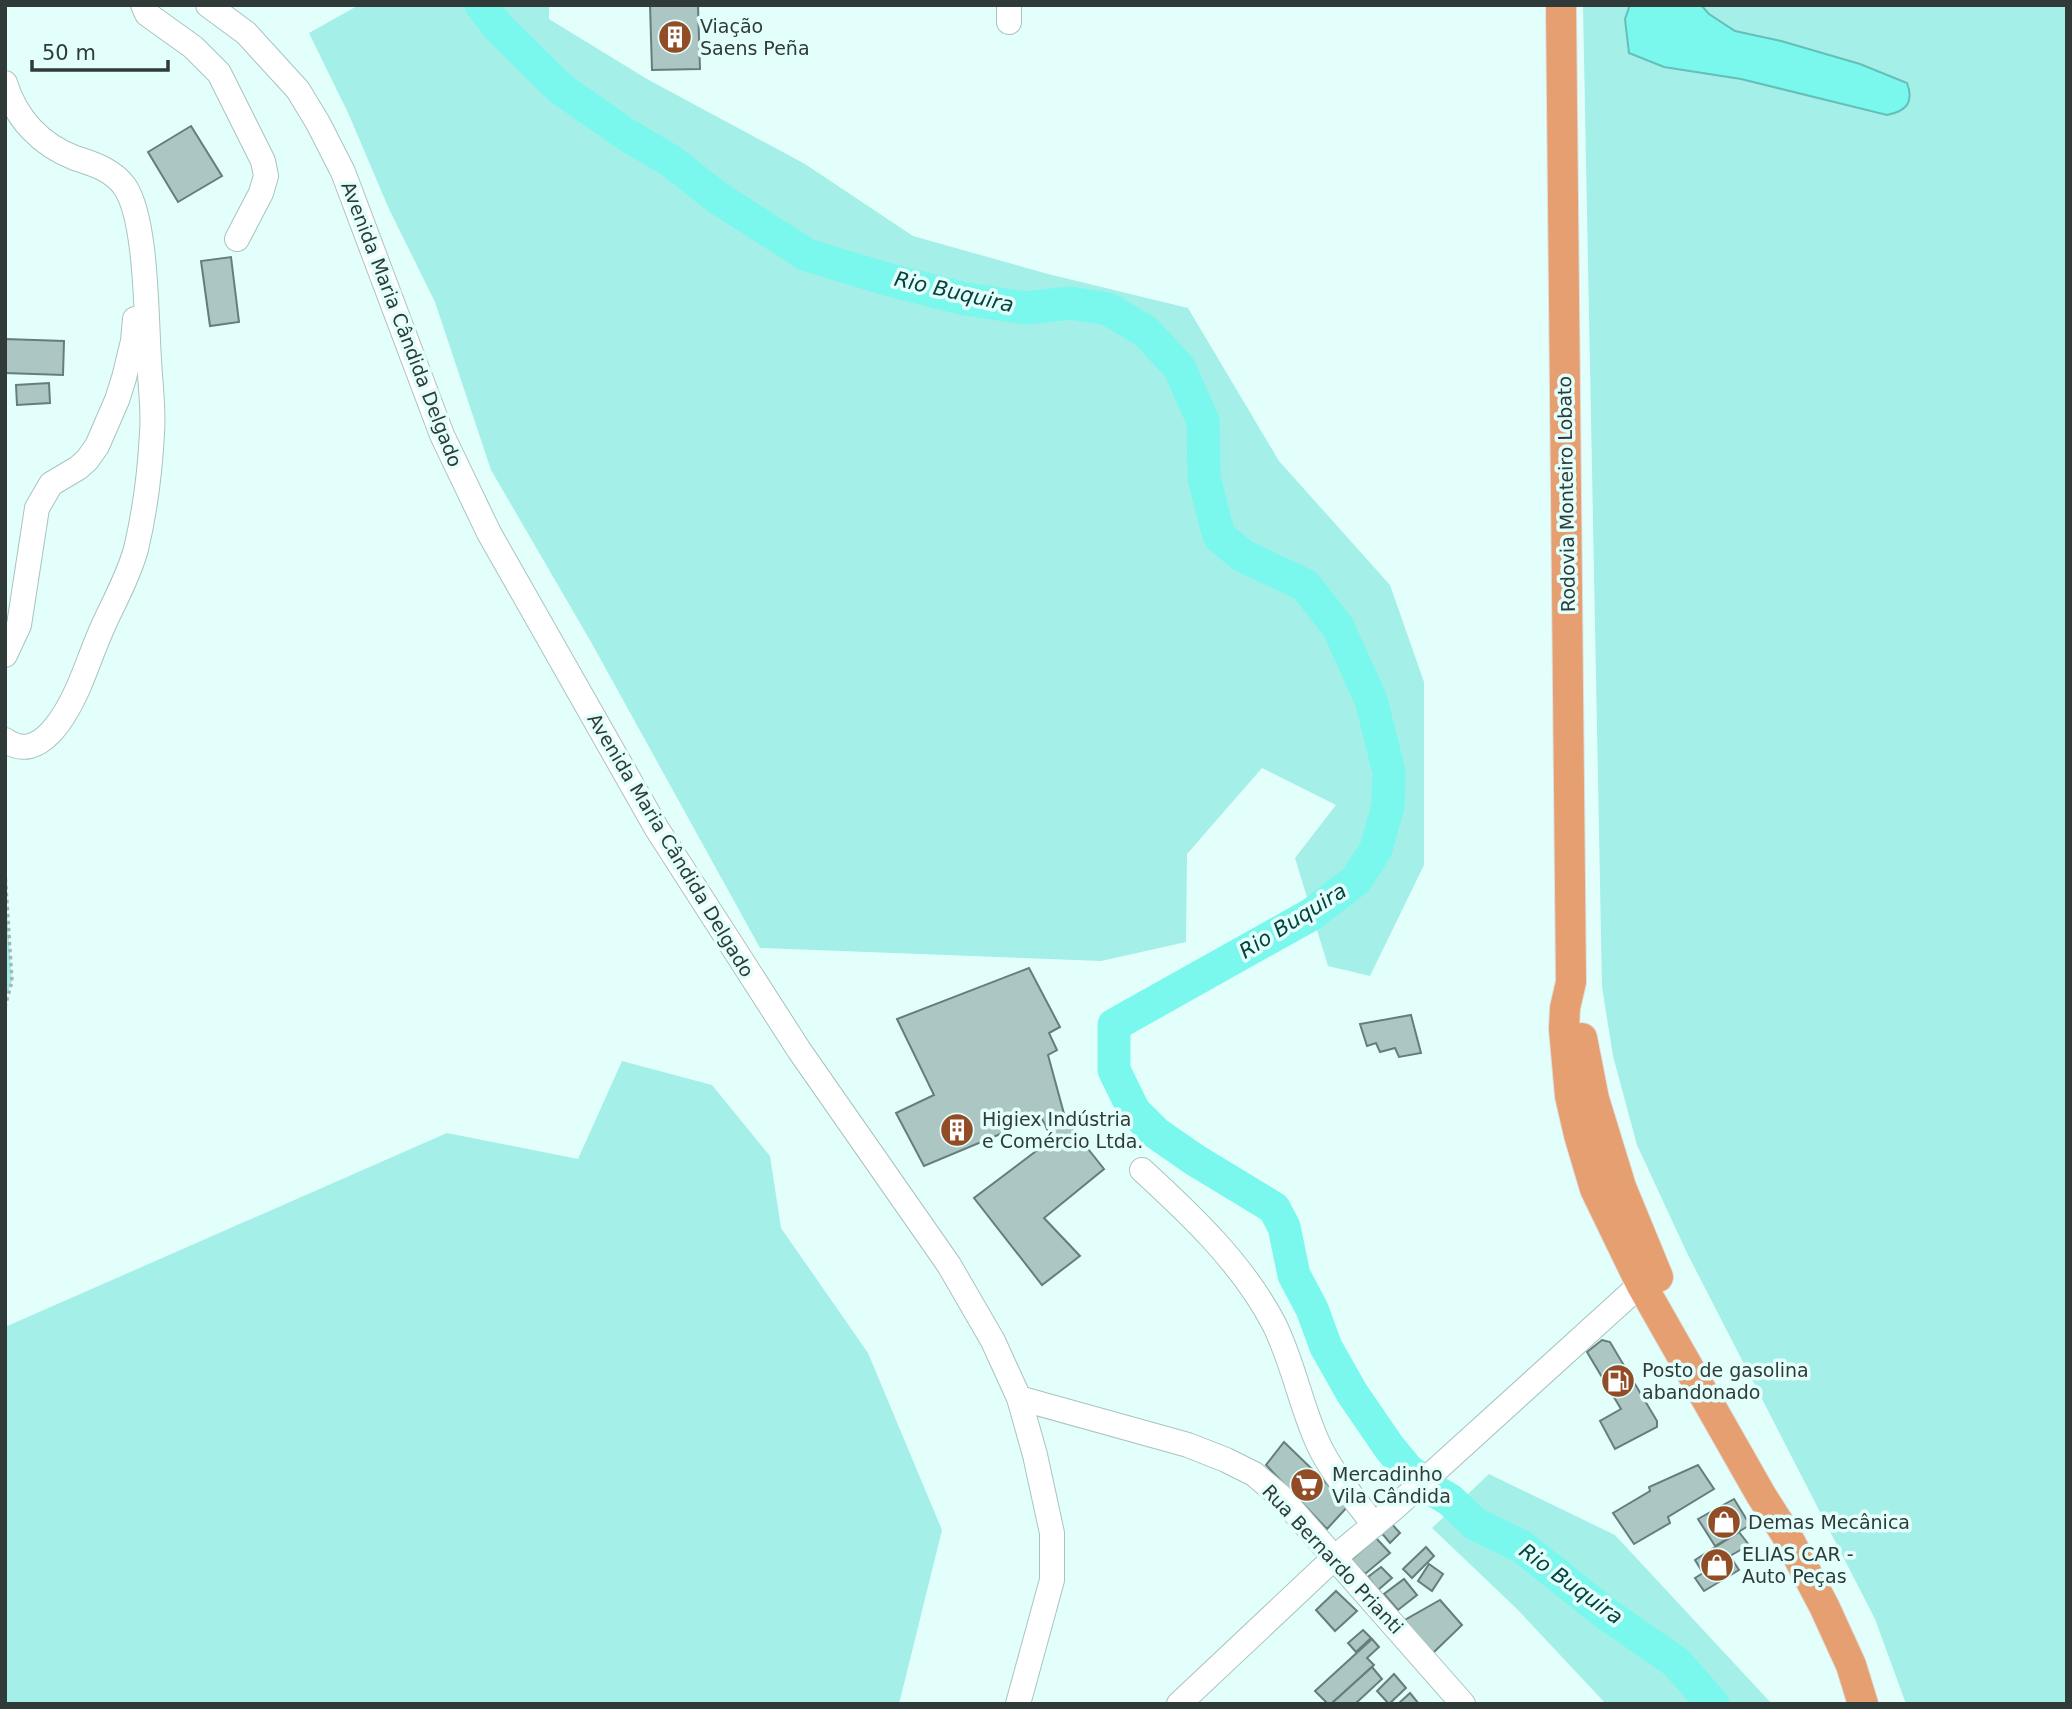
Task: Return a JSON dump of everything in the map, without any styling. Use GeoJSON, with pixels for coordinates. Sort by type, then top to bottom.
{"type":"FeatureCollection","features":[{"type":"Feature","properties":{"kind":"main road","name":"Rodovia Monteiro Lobato"},"geometry":{"type":"LineString","coordinates":[[1561,5],[1571,982],[1584,1054],[1594,1099],[1649,1279],[1761,1495],[1787,1536],[1869,1702]]}},
{"type":"Feature","properties":{"kind":"main road","name":"Rodovia Monteiro Lobato"},"geometry":{"type":"LineString","coordinates":[[1649,1279],[1816,1552],[1838,1596],[1869,1702]]}},
{"type":"Feature","properties":{"kind":"street"},"geometry":{"type":"LineString","coordinates":[[143,5],[147,14],[193,47],[219,73],[264,161],[266,176],[261,193],[237,239]]}},
{"type":"Feature","properties":{"kind":"street","name":"Avenida Maria Cândida Delgado"},"geometry":{"type":"LineString","coordinates":[[208,5],[246,33],[298,90],[318,122],[343,172],[442,435],[488,533],[657,829],[799,1050],[949,1265],[993,1340],[1019,1398],[1035,1455],[1052,1534],[1052,1580],[1018,1704]]}},
{"type":"Feature","properties":{"kind":"street"},"geometry":{"type":"LineString","coordinates":[[5,83],[21,117],[34,133],[58,150],[105,169],[122,183],[129,193],[136,217],[145,292],[152,430],[148,477],[135,549],[67,712],[47,736],[27,747],[19,747],[5,740]]}},
{"type":"Feature","properties":{"kind":"street"},"geometry":{"type":"LineString","coordinates":[[5,655],[19,625],[37,508],[51,484],[78,468],[97,446],[117,400],[129,359],[135,320],[145,292]]}},
{"type":"Feature","properties":{"kind":"street"},"geometry":{"type":"LineString","coordinates":[[1142,1170],[1186,1211],[1237,1268],[1257,1296],[1275,1325],[1291,1362],[1322,1452],[1374,1525]]}},
{"type":"Feature","properties":{"kind":"street"},"geometry":{"type":"LineString","coordinates":[[1179,1704],[1334,1558],[1393,1509],[1649,1279]]}},
{"type":"Feature","properties":{"kind":"street","name":"Rua Bernardo Prianti"},"geometry":{"type":"LineString","coordinates":[[1019,1398],[1188,1445],[1254,1475],[1280,1496],[1463,1704]]}},
{"type":"Feature","properties":{"kind":"path"},"geometry":{"type":"LineString","coordinates":[[5,872],[12,981],[5,1007]]}},
{"type":"Feature","properties":{"kind":"shaded area"},"geometry":{"type":"Polygon","coordinates":[[[359,5],[549,5],[549,19],[647,79],[805,164],[913,236],[1048,274],[1188,308],[1279,461],[1390,585],[1424,682],[1424,865],[1370,976],[1328,966],[1295,858],[1336,805],[1262,768],[1187,854],[1186,942],[1101,961],[760,948],[591,642],[491,470],[435,302],[389,209],[349,115],[309,33],[359,5]]]}},
{"type":"Feature","properties":{"kind":"shaded area"},"geometry":{"type":"Polygon","coordinates":[[[1583,5],[2067,5],[2067,1704],[1906,1704],[1875,1619],[1687,1253],[1637,1145],[1613,1056],[1602,987],[1583,5]]]}},
{"type":"Feature","properties":{"kind":"shaded area"},"geometry":{"type":"Polygon","coordinates":[[[1630,5],[1701,5],[1709,14],[1735,31],[1860,64],[1907,83],[1909,100],[1900,111],[1887,115],[1741,79],[1664,67],[1629,53],[1625,19],[1630,5]]]}},
{"type":"Feature","properties":{"kind":"shaded area"},"geometry":{"type":"Polygon","coordinates":[[[5,888],[12,981],[5,999],[5,888]]]}},
{"type":"Feature","properties":{"kind":"shaded area"},"geometry":{"type":"Polygon","coordinates":[[[622,1061],[712,1085],[770,1156],[781,1228],[868,1353],[942,1530],[899,1704],[5,1704],[5,1327],[447,1133],[578,1159],[622,1061]]]}},
{"type":"Feature","properties":{"kind":"shaded area"},"geometry":{"type":"Polygon","coordinates":[[[1489,1474],[1615,1535],[1772,1704],[1606,1704],[1517,1609],[1432,1528],[1489,1474]]]}},
{"type":"Feature","properties":{"kind":"building","name":"Viação Saens Peña"},"geometry":{"type":"Polygon","coordinates":[[[650,5],[698,5],[700,69],[652,70],[650,5]]]}},
{"type":"Feature","properties":{"kind":"building"},"geometry":{"type":"Polygon","coordinates":[[[191,126],[222,176],[178,202],[148,152],[191,126]]]}},
{"type":"Feature","properties":{"kind":"building"},"geometry":{"type":"Polygon","coordinates":[[[231,257],[239,322],[210,326],[201,261],[231,257]]]}},
{"type":"Feature","properties":{"kind":"building"},"geometry":{"type":"Polygon","coordinates":[[[5,339],[64,341],[63,375],[5,373],[5,339]]]}},
{"type":"Feature","properties":{"kind":"building"},"geometry":{"type":"Polygon","coordinates":[[[49,383],[50,403],[17,405],[16,385],[49,383]]]}},
{"type":"Feature","properties":{"kind":"building","name":"Higiex Indústria e Comércio Ltda."},"geometry":{"type":"Polygon","coordinates":[[[1029,968],[1060,1027],[1049,1033],[1057,1050],[1048,1055],[1066,1121],[1104,1169],[1044,1218],[1080,1256],[1042,1285],[974,1198],[1052,1139],[1041,1117],[924,1166],[896,1113],[934,1095],[897,1019],[1029,968]]]}},
{"type":"Feature","properties":{"kind":"building"},"geometry":{"type":"Polygon","coordinates":[[[1411,1015],[1421,1053],[1399,1057],[1395,1048],[1380,1052],[1376,1043],[1367,1046],[1360,1024],[1411,1015]]]}},
{"type":"Feature","properties":{"kind":"building","name":"Posto de gasolina abandonado"},"geometry":{"type":"Polygon","coordinates":[[[1602,1340],[1610,1342],[1657,1421],[1657,1427],[1615,1449],[1600,1421],[1621,1409],[1587,1352],[1602,1340]]]}},
{"type":"Feature","properties":{"kind":"building","name":"Mercadinho Vila Cândida"},"geometry":{"type":"Polygon","coordinates":[[[1284,1442],[1349,1505],[1327,1529],[1266,1465],[1284,1442]]]}},
{"type":"Feature","properties":{"kind":"building"},"geometry":{"type":"Polygon","coordinates":[[[1698,1465],[1714,1489],[1668,1517],[1670,1523],[1634,1544],[1613,1513],[1650,1491],[1649,1487],[1698,1465]]]}},
{"type":"Feature","properties":{"kind":"building","name":"Demas Mecânica"},"geometry":{"type":"Polygon","coordinates":[[[1734,1499],[1750,1525],[1715,1546],[1698,1519],[1734,1499]]]}},
{"type":"Feature","properties":{"kind":"building"},"geometry":{"type":"Polygon","coordinates":[[[1390,1522],[1400,1533],[1390,1543],[1380,1531],[1390,1522]]]}},
{"type":"Feature","properties":{"kind":"building","name":"ELIAS CAR - Auto Peças"},"geometry":{"type":"Polygon","coordinates":[[[1739,1532],[1749,1545],[1730,1556],[1739,1570],[1704,1591],[1695,1578],[1703,1573],[1695,1560],[1739,1532]]]}},
{"type":"Feature","properties":{"kind":"building"},"geometry":{"type":"Polygon","coordinates":[[[1376,1538],[1390,1553],[1365,1574],[1351,1560],[1376,1538]]]}},
{"type":"Feature","properties":{"kind":"building"},"geometry":{"type":"Polygon","coordinates":[[[1426,1547],[1434,1556],[1412,1578],[1403,1569],[1426,1547]]]}},
{"type":"Feature","properties":{"kind":"building"},"geometry":{"type":"Polygon","coordinates":[[[1429,1564],[1443,1574],[1432,1591],[1418,1581],[1429,1564]]]}},
{"type":"Feature","properties":{"kind":"building"},"geometry":{"type":"Polygon","coordinates":[[[1381,1567],[1392,1578],[1378,1590],[1368,1577],[1381,1567]]]}},
{"type":"Feature","properties":{"kind":"building"},"geometry":{"type":"Polygon","coordinates":[[[1404,1579],[1417,1595],[1398,1610],[1384,1594],[1404,1579]]]}},
{"type":"Feature","properties":{"kind":"building"},"geometry":{"type":"Polygon","coordinates":[[[1336,1591],[1357,1611],[1335,1631],[1316,1610],[1336,1591]]]}},
{"type":"Feature","properties":{"kind":"building"},"geometry":{"type":"Polygon","coordinates":[[[1440,1600],[1462,1625],[1433,1653],[1403,1621],[1440,1600]]]}},
{"type":"Feature","properties":{"kind":"building"},"geometry":{"type":"Polygon","coordinates":[[[1363,1630],[1371,1638],[1356,1652],[1348,1643],[1363,1630]]]}},
{"type":"Feature","properties":{"kind":"building"},"geometry":{"type":"Polygon","coordinates":[[[1372,1639],[1379,1647],[1367,1658],[1374,1665],[1328,1704],[1315,1691],[1372,1639]]]}},
{"type":"Feature","properties":{"kind":"building"},"geometry":{"type":"Polygon","coordinates":[[[1372,1667],[1382,1679],[1355,1704],[1331,1704],[1372,1667]]]}},
{"type":"Feature","properties":{"kind":"building"},"geometry":{"type":"Polygon","coordinates":[[[1394,1674],[1406,1688],[1389,1704],[1377,1691],[1394,1674]]]}},
{"type":"Feature","properties":{"kind":"building"},"geometry":{"type":"Polygon","coordinates":[[[1410,1693],[1419,1704],[1398,1704],[1410,1693]]]}},
{"type":"Feature","properties":{"kind":"waterway","name":"Rio Buquira"},"geometry":{"type":"LineString","coordinates":[[481,5],[498,27],[561,89],[627,135],[671,161],[718,198],[807,255],[965,299],[1026,308],[1070,303],[1108,309],[1145,331],[1179,367],[1203,421],[1204,478],[1219,536],[1243,556],[1305,585],[1338,627],[1371,700],[1389,772],[1388,806],[1376,849],[1356,880],[1312,914],[1114,1025],[1114,1070],[1134,1111],[1156,1133],[1274,1208],[1284,1227],[1294,1275],[1312,1309],[1326,1347],[1352,1393],[1407,1469],[1450,1500],[1475,1524],[1521,1546],[1605,1613],[1676,1662],[1713,1704]]}},
{"type":"Feature","properties":{"kind":"place","name":"Viação Saens Peña"},"geometry":{"type":"Point","coordinates":[675,37]}},
{"type":"Feature","properties":{"kind":"place","name":"Higiex Indústria e Comércio Ltda."},"geometry":{"type":"Point","coordinates":[957,1130]}},
{"type":"Feature","properties":{"kind":"place","name":"Posto de gasolina abandonado"},"geometry":{"type":"Point","coordinates":[1618,1381]}},
{"type":"Feature","properties":{"kind":"place","name":"Mercadinho Vila Cândida"},"geometry":{"type":"Point","coordinates":[1307,1485]}},
{"type":"Feature","properties":{"kind":"place","name":"Demas Mecânica"},"geometry":{"type":"Point","coordinates":[1724,1522]}},
{"type":"Feature","properties":{"kind":"place","name":"ELIAS CAR - Auto Peças"},"geometry":{"type":"Point","coordinates":[1717,1565]}}]}
